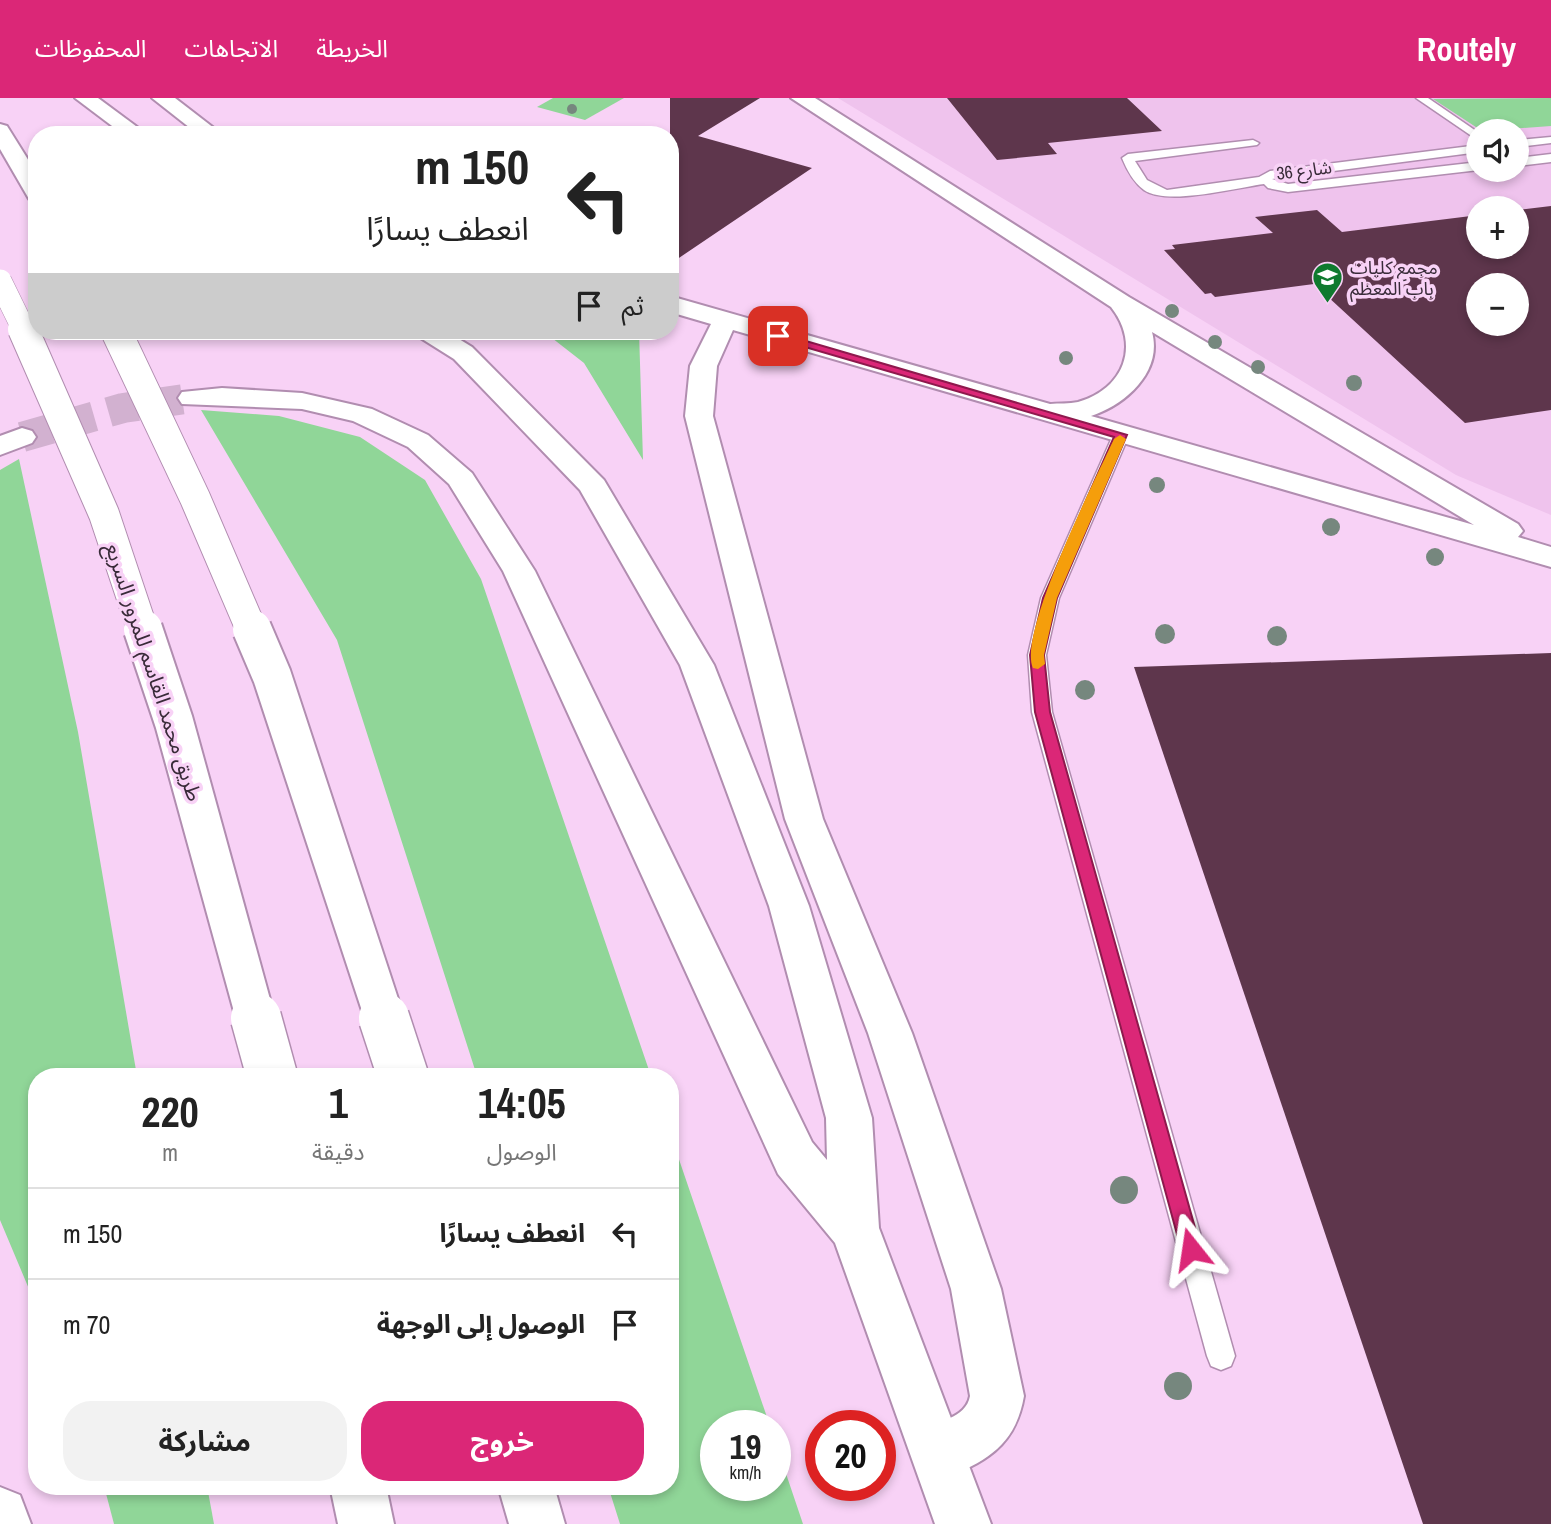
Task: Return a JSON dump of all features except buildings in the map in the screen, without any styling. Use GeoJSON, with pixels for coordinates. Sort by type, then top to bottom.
{"type":"FeatureCollection","features":[{"type":"Feature","properties":{"kind":"main road"},"geometry":{"type":"LineString","coordinates":[[85,98],[125,126]]}},
{"type":"Feature","properties":{"kind":"main road"},"geometry":{"type":"LineString","coordinates":[[162,98],[201,126]]}},
{"type":"Feature","properties":{"kind":"main road"},"geometry":{"type":"LineString","coordinates":[[801,98],[1121,302],[1551,557]]}},
{"type":"Feature","properties":{"kind":"main road"},"geometry":{"type":"LineString","coordinates":[[0,130],[28,178]]}},
{"type":"Feature","properties":{"kind":"main road","name":"طريق محمد القاسم للمرور السريع"},"geometry":{"type":"LineString","coordinates":[[0,281],[28,339]]}},
{"type":"Feature","properties":{"kind":"main road"},"geometry":{"type":"LineString","coordinates":[[1037,411],[1066,414],[1091,409],[1109,399],[1133,374],[1141,345],[1137,327],[1121,302]]}},
{"type":"Feature","properties":{"kind":"main road"},"geometry":{"type":"LineString","coordinates":[[679,307],[1551,557]]}},
{"type":"Feature","properties":{"kind":"main road"},"geometry":{"type":"LineString","coordinates":[[726,321],[702,365],[699,416],[804,819],[890,1033],[976,1289],[997,1396],[996,1412],[989,1425],[939,1453]]}},
{"type":"Feature","properties":{"kind":"main road","name":"طريق محمد القاسم للمرور السريع"},"geometry":{"type":"LineString","coordinates":[[29,340],[104,514],[174,722],[270,1068]]}},
{"type":"Feature","properties":{"kind":"main road"},"geometry":{"type":"LineString","coordinates":[[120,340],[195,498],[272,676],[400,1068]]}},
{"type":"Feature","properties":{"kind":"main road"},"geometry":{"type":"LineString","coordinates":[[442,340],[463,353],[593,486],[697,665],[789,906],[849,1118],[854,1228],[963,1524]]}},
{"type":"Feature","properties":{"kind":"main road"},"geometry":{"type":"LineString","coordinates":[[192,398],[222,396],[302,401],[362,415],[418,441],[461,479],[519,571],[795,1158],[854,1228]]}},
{"type":"Feature","properties":{"kind":"main road"},"geometry":{"type":"LineString","coordinates":[[360,1495],[366,1524]]}},
{"type":"Feature","properties":{"kind":"main road"},"geometry":{"type":"LineString","coordinates":[[529,1495],[537,1524]]}},
{"type":"Feature","properties":{"kind":"main road"},"geometry":{"type":"LineString","coordinates":[[0,1515],[3,1524]]}},
{"type":"Feature","properties":{"kind":"lane"},"geometry":{"type":"LineString","coordinates":[[1421,98],[1466,129]]}},
{"type":"Feature","properties":{"kind":"lane"},"geometry":{"type":"LineString","coordinates":[[1529,143],[1551,140]]}},
{"type":"Feature","properties":{"kind":"lane"},"geometry":{"type":"LineString","coordinates":[[1253,143],[1128,158],[1144,187],[1154,192],[1167,194],[1266,180]]}},
{"type":"Feature","properties":{"kind":"lane","name":"شارع 36"},"geometry":{"type":"LineString","coordinates":[[1466,150],[1266,175],[1266,180],[1272,185],[1289,188],[1466,168]]}},
{"type":"Feature","properties":{"kind":"lane"},"geometry":{"type":"LineString","coordinates":[[1529,161],[1551,158]]}},
{"type":"Feature","properties":{"kind":"lane"},"geometry":{"type":"LineString","coordinates":[[1121,435],[1050,598],[1037,655],[1042,712],[1221,1356]]}},
{"type":"Feature","properties":{"kind":"shaded area","name":"مجمع كليات باب المعظم"},"geometry":{"type":"Polygon","coordinates":[[[838,98],[1551,98],[1551,515],[1456,475],[838,98]]]}},
{"type":"Feature","properties":{"kind":"green space"},"geometry":{"type":"Polygon","coordinates":[[[553,98],[624,98],[585,120],[537,107],[553,98]]]}},
{"type":"Feature","properties":{"kind":"green space"},"geometry":{"type":"Polygon","coordinates":[[[1551,98],[1551,126],[1529,128],[1529,119],[1466,121],[1433,99],[1551,98]]]}},
{"type":"Feature","properties":{"kind":"green space"},"geometry":{"type":"Polygon","coordinates":[[[555,340],[639,340],[643,460],[584,363],[555,340]]]}},
{"type":"Feature","properties":{"kind":"green space"},"geometry":{"type":"Polygon","coordinates":[[[201,410],[279,416],[360,437],[425,480],[481,579],[648,1068],[474,1068],[337,640],[201,410]]]}},
{"type":"Feature","properties":{"kind":"green space"},"geometry":{"type":"Polygon","coordinates":[[[19,459],[78,732],[136,1068],[28,1068],[28,1287],[0,1220],[0,470],[19,459]]]}},
{"type":"Feature","properties":{"kind":"green space"},"geometry":{"type":"Polygon","coordinates":[[[679,1159],[765,1410],[700,1410],[700,1501],[791,1501],[791,1488],[803,1524],[620,1524],[611,1495],[679,1495],[679,1159]]]}},
{"type":"Feature","properties":{"kind":"green space"},"geometry":{"type":"Polygon","coordinates":[[[106,1495],[209,1495],[214,1524],[114,1524],[106,1495]]]}},
{"type":"Feature","properties":{"kind":"tunnel"},"geometry":{"type":"LineString","coordinates":[[22,437],[123,408],[192,398]]}},
{"type":"Feature","properties":{"kind":"slow traffic"},"geometry":{"type":"LineString","coordinates":[[1038,664],[1037,655],[1050,598],[1120,439]]}},
{"type":"Feature","properties":{"kind":"place","name":"مجمع كليات باب المعظم"},"geometry":{"type":"Point","coordinates":[1327,304]}},
{"type":"Feature","properties":{"kind":"route"},"geometry":{"type":"LineString","coordinates":[[778,336],[1121,435],[1050,598],[1037,655],[1042,712],[1191,1249]]}}]}
